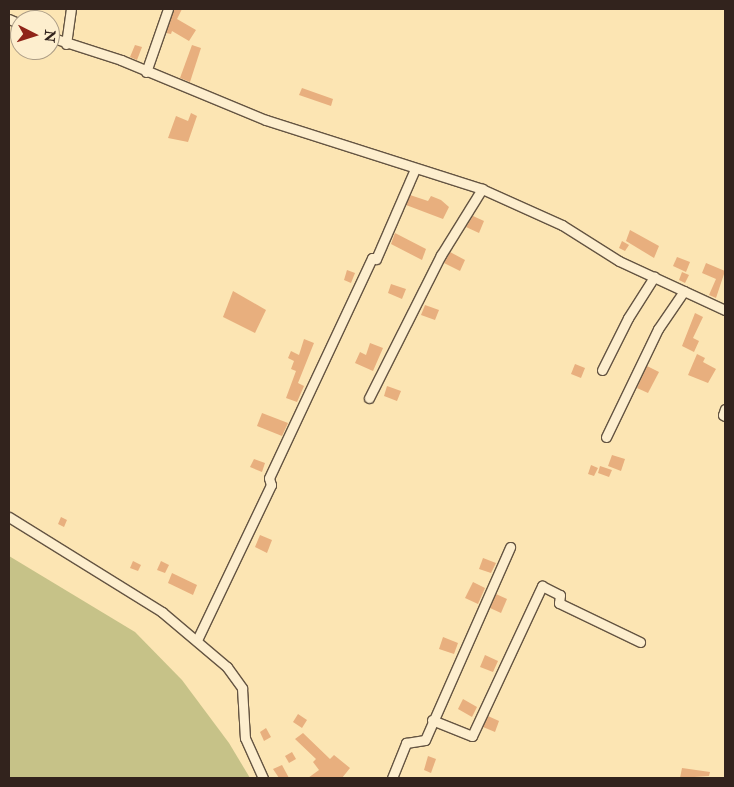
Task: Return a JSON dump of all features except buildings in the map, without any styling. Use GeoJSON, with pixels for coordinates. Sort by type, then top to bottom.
{"type":"FeatureCollection","features":[{"type":"Feature","properties":{"kind":"street"},"geometry":{"type":"LineString","coordinates":[[66,44],[71,9]]}},
{"type":"Feature","properties":{"kind":"street"},"geometry":{"type":"LineString","coordinates":[[146,72],[168,9]]}},
{"type":"Feature","properties":{"kind":"street"},"geometry":{"type":"LineString","coordinates":[[60,41],[121,60],[146,72],[266,120],[482,189],[562,225],[619,261],[725,310]]}},
{"type":"Feature","properties":{"kind":"street"},"geometry":{"type":"LineString","coordinates":[[197,640],[236,563],[271,485],[269,478],[372,258],[376,259],[415,169]]}},
{"type":"Feature","properties":{"kind":"street"},"geometry":{"type":"LineString","coordinates":[[369,398],[441,255],[482,189]]}},
{"type":"Feature","properties":{"kind":"street"},"geometry":{"type":"LineString","coordinates":[[602,370],[628,318],[654,277]]}},
{"type":"Feature","properties":{"kind":"street"},"geometry":{"type":"LineString","coordinates":[[606,437],[658,329],[684,291]]}},
{"type":"Feature","properties":{"kind":"street"},"geometry":{"type":"LineString","coordinates":[[725,409],[723,415],[725,416]]}},
{"type":"Feature","properties":{"kind":"street"},"geometry":{"type":"LineString","coordinates":[[9,517],[162,612],[227,667],[242,688],[245,738],[263,778]]}},
{"type":"Feature","properties":{"kind":"street"},"geometry":{"type":"LineString","coordinates":[[392,778],[406,743],[425,740],[432,720],[510,547]]}},
{"type":"Feature","properties":{"kind":"street"},"geometry":{"type":"LineString","coordinates":[[432,720],[472,736],[542,586],[560,595],[558,603],[640,642]]}},
{"type":"Feature","properties":{"kind":"shaded area"},"geometry":{"type":"Polygon","coordinates":[[[9,556],[135,632],[182,680],[229,743],[250,778],[9,778],[9,556]]]}}]}
